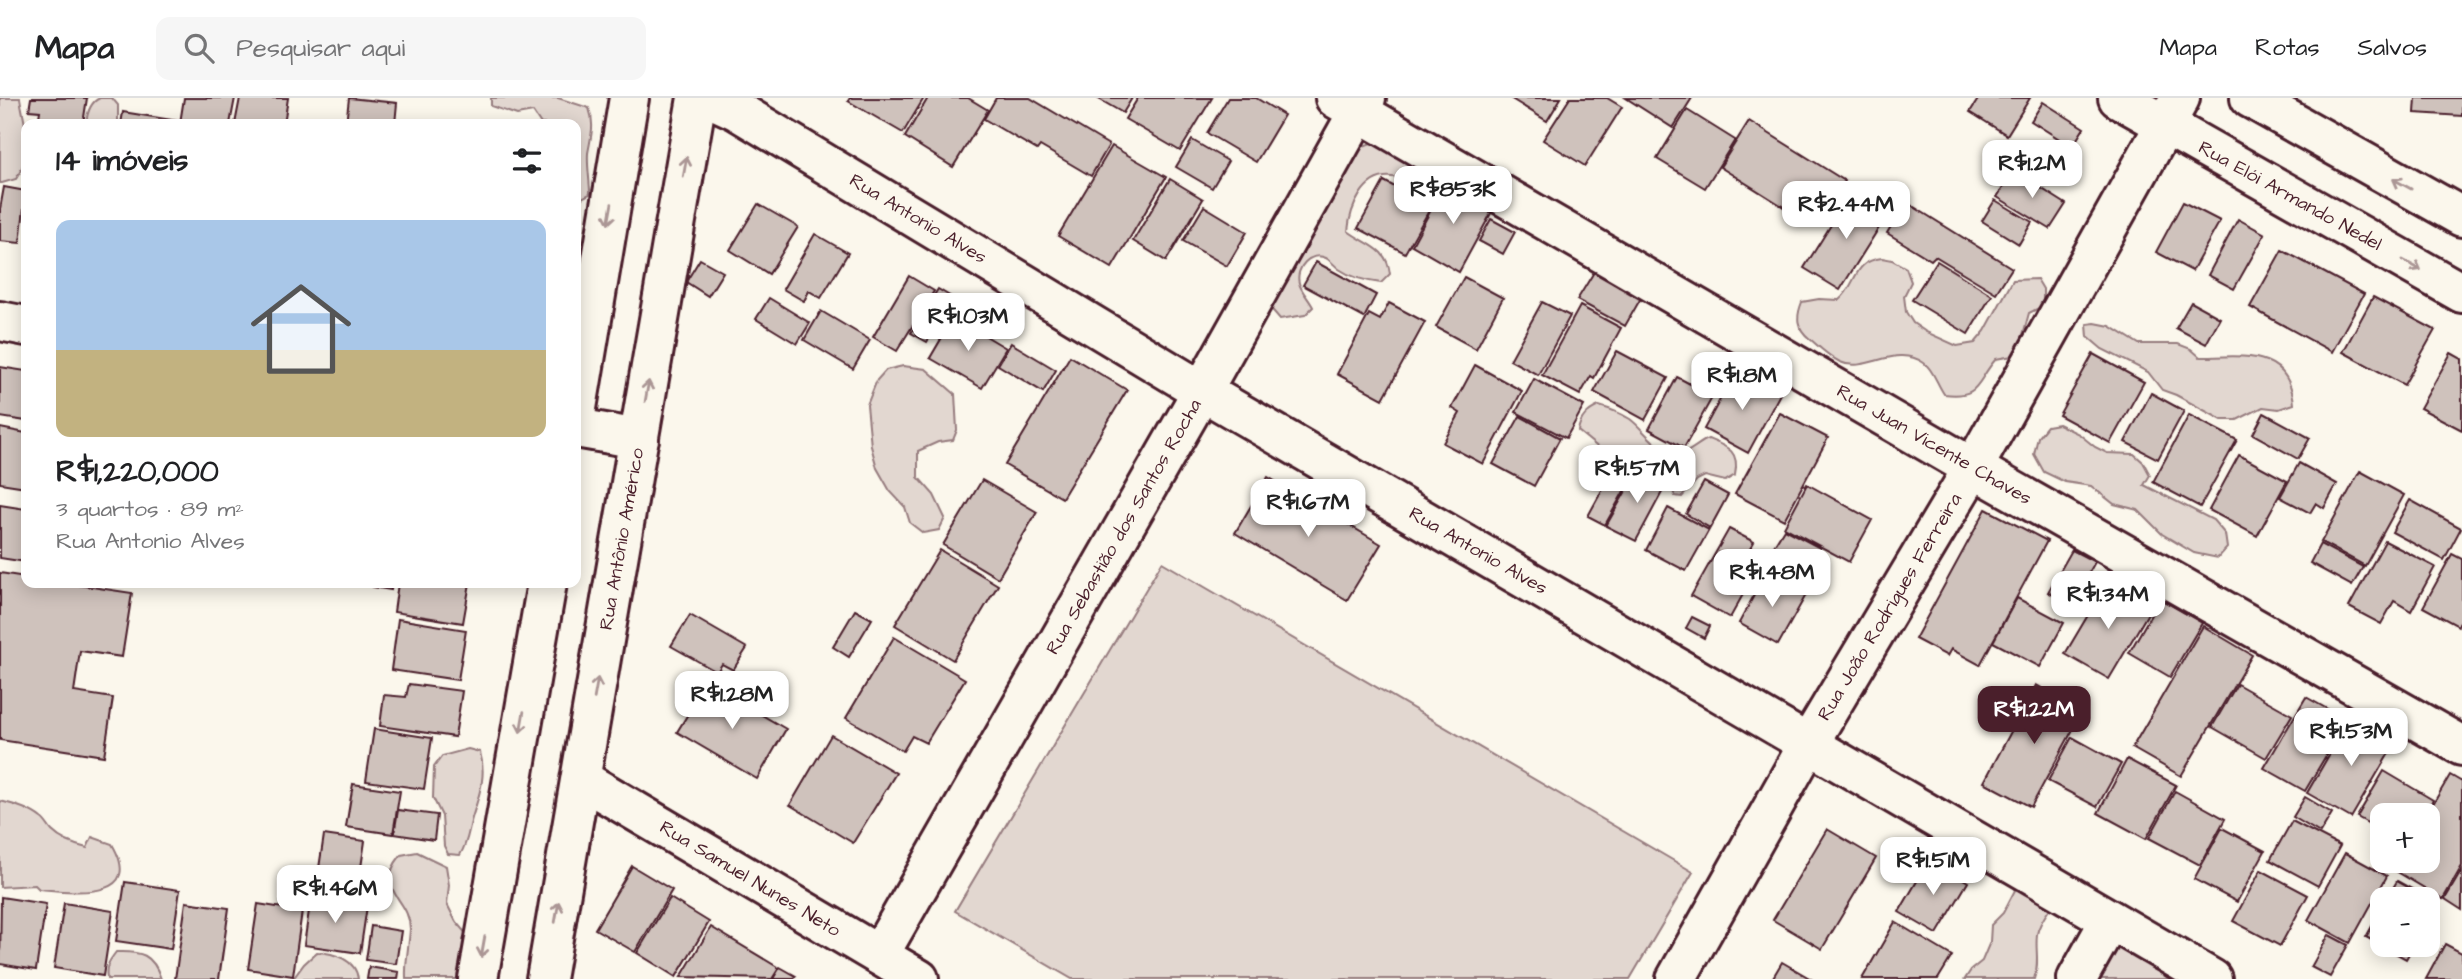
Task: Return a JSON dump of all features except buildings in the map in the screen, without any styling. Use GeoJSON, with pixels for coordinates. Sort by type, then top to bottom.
{"type":"FeatureCollection","features":[{"type":"Feature","properties":{"kind":"street"},"geometry":{"type":"LineString","coordinates":[[581,384],[629,98]]}},
{"type":"Feature","properties":{"kind":"street","name":"Rua Antônio Américo"},"geometry":{"type":"LineString","coordinates":[[545,979],[697,98]]}},
{"type":"Feature","properties":{"kind":"street","name":"Rua Antonio Alves"},"geometry":{"type":"LineString","coordinates":[[709,98],[736,110],[1202,391],[2212,979]]}},
{"type":"Feature","properties":{"kind":"street","name":"Rua Elói Armando Nedel"},"geometry":{"type":"LineString","coordinates":[[2118,98],[2173,112],[2462,293]]}},
{"type":"Feature","properties":{"kind":"street"},"geometry":{"type":"LineString","coordinates":[[2249,98],[2462,217]]}},
{"type":"Feature","properties":{"kind":"street","name":"Rua Sebastião dos Santos Rocha"},"geometry":{"type":"LineString","coordinates":[[879,955],[1202,391],[1353,103]]}},
{"type":"Feature","properties":{"kind":"street","name":"Rua Juan Vicente Chaves"},"geometry":{"type":"LineString","coordinates":[[1353,103],[1973,468],[2462,746]]}},
{"type":"Feature","properties":{"kind":"street","name":"Rua João Rodrigues Ferreira"},"geometry":{"type":"LineString","coordinates":[[1676,979],[1810,743],[1973,468],[2173,112]]}},
{"type":"Feature","properties":{"kind":"street"},"geometry":{"type":"LineString","coordinates":[[0,321],[21,325]]}},
{"type":"Feature","properties":{"kind":"street"},"geometry":{"type":"LineString","coordinates":[[581,429],[639,439]]}},
{"type":"Feature","properties":{"kind":"street"},"geometry":{"type":"LineString","coordinates":[[478,979],[546,588]]}},
{"type":"Feature","properties":{"kind":"street","name":"Rua Samuel Nunes Neto"},"geometry":{"type":"LineString","coordinates":[[581,779],[919,979]]}},
{"type":"Feature","properties":{"kind":"street"},"geometry":{"type":"LineString","coordinates":[[2077,979],[2110,920]]}},
{"type":"Feature","properties":{"kind":"shaded area"},"geometry":{"type":"Polygon","coordinates":[[[0,98],[20,98],[24,119],[21,119],[21,170],[16,179],[0,183],[0,98]]]}},
{"type":"Feature","properties":{"kind":"shaded area"},"geometry":{"type":"Polygon","coordinates":[[[112,98],[118,105],[118,119],[87,119],[91,105],[97,100],[112,98]]]}},
{"type":"Feature","properties":{"kind":"shaded area"},"geometry":{"type":"Polygon","coordinates":[[[491,98],[558,98],[589,108],[592,125],[588,158],[590,194],[581,198],[581,119],[538,119],[533,112],[517,115],[491,106],[491,98]]]}},
{"type":"Feature","properties":{"kind":"shaded area"},"geometry":{"type":"Polygon","coordinates":[[[1371,143],[1386,144],[1429,172],[1424,184],[1392,177],[1373,181],[1355,203],[1348,231],[1381,252],[1390,274],[1381,283],[1370,281],[1344,272],[1326,258],[1320,256],[1309,259],[1298,277],[1301,289],[1313,307],[1305,315],[1280,319],[1268,305],[1351,151],[1371,143]]]}},
{"type":"Feature","properties":{"kind":"shaded area"},"geometry":{"type":"Polygon","coordinates":[[[1882,258],[1906,268],[1911,282],[1904,296],[1906,312],[1913,323],[1957,346],[1975,343],[1985,331],[2013,280],[2037,279],[2043,289],[2043,306],[2029,313],[2020,346],[2012,356],[1996,359],[1971,391],[1956,395],[1944,394],[1924,363],[1902,356],[1850,365],[1832,357],[1805,335],[1800,326],[1798,317],[1802,302],[1839,300],[1860,268],[1872,260],[1882,258]]]}},
{"type":"Feature","properties":{"kind":"shaded area"},"geometry":{"type":"Polygon","coordinates":[[[2087,324],[2110,326],[2139,344],[2178,344],[2191,349],[2200,357],[2246,357],[2273,364],[2283,373],[2290,386],[2294,404],[2279,409],[2263,407],[2237,420],[2222,420],[2162,390],[2148,372],[2102,349],[2088,337],[2087,324]]]}},
{"type":"Feature","properties":{"kind":"shaded area"},"geometry":{"type":"Polygon","coordinates":[[[903,366],[926,369],[955,394],[957,430],[953,440],[938,442],[918,451],[918,477],[934,495],[945,518],[939,530],[923,533],[910,523],[905,507],[890,491],[877,468],[871,446],[867,405],[877,380],[886,370],[903,366]]]}},
{"type":"Feature","properties":{"kind":"shaded area"},"geometry":{"type":"Polygon","coordinates":[[[1599,406],[1630,419],[1658,445],[1671,452],[1687,451],[1708,439],[1721,445],[1734,455],[1735,475],[1725,481],[1705,476],[1697,480],[1682,497],[1675,496],[1671,486],[1671,473],[1664,468],[1650,463],[1613,465],[1606,454],[1578,431],[1585,416],[1599,406]]]}},
{"type":"Feature","properties":{"kind":"shaded area"},"geometry":{"type":"Polygon","coordinates":[[[2058,424],[2107,453],[2134,454],[2143,462],[2150,475],[2144,485],[2213,520],[2225,534],[2227,548],[2218,558],[2194,553],[2162,534],[2138,510],[2114,504],[2091,486],[2065,482],[2044,472],[2034,454],[2038,437],[2047,426],[2058,424]]]}},
{"type":"Feature","properties":{"kind":"shaded area"},"geometry":{"type":"Polygon","coordinates":[[[1162,562],[1693,872],[1630,979],[1072,979],[955,911],[1162,562]]]}},
{"type":"Feature","properties":{"kind":"shaded area"},"geometry":{"type":"Polygon","coordinates":[[[468,749],[480,752],[483,769],[481,785],[463,850],[460,855],[448,854],[444,846],[442,816],[433,798],[434,767],[442,756],[468,749]]]}},
{"type":"Feature","properties":{"kind":"shaded area"},"geometry":{"type":"Polygon","coordinates":[[[0,801],[37,815],[56,834],[73,844],[87,848],[92,837],[112,844],[120,863],[120,876],[113,885],[86,891],[39,889],[35,885],[0,887],[0,801]]]}},
{"type":"Feature","properties":{"kind":"shaded area"},"geometry":{"type":"Polygon","coordinates":[[[417,852],[446,866],[449,885],[447,904],[456,922],[474,943],[469,979],[406,979],[410,929],[405,909],[391,886],[390,877],[401,855],[417,852]]]}},
{"type":"Feature","properties":{"kind":"shaded area"},"geometry":{"type":"Polygon","coordinates":[[[2036,885],[2053,904],[2038,930],[2034,979],[1965,979],[1982,961],[1990,942],[1991,925],[2003,913],[2015,890],[2036,885]]]}},
{"type":"Feature","properties":{"kind":"shaded area"},"geometry":{"type":"Polygon","coordinates":[[[2112,939],[2190,979],[2085,979],[2112,939]]]}},
{"type":"Feature","properties":{"kind":"shaded area"},"geometry":{"type":"Polygon","coordinates":[[[116,952],[132,952],[150,959],[161,979],[107,979],[108,964],[116,952]]]}},
{"type":"Feature","properties":{"kind":"shaded area"},"geometry":{"type":"Polygon","coordinates":[[[317,952],[343,958],[353,966],[358,979],[293,979],[317,952]]]}}]}
